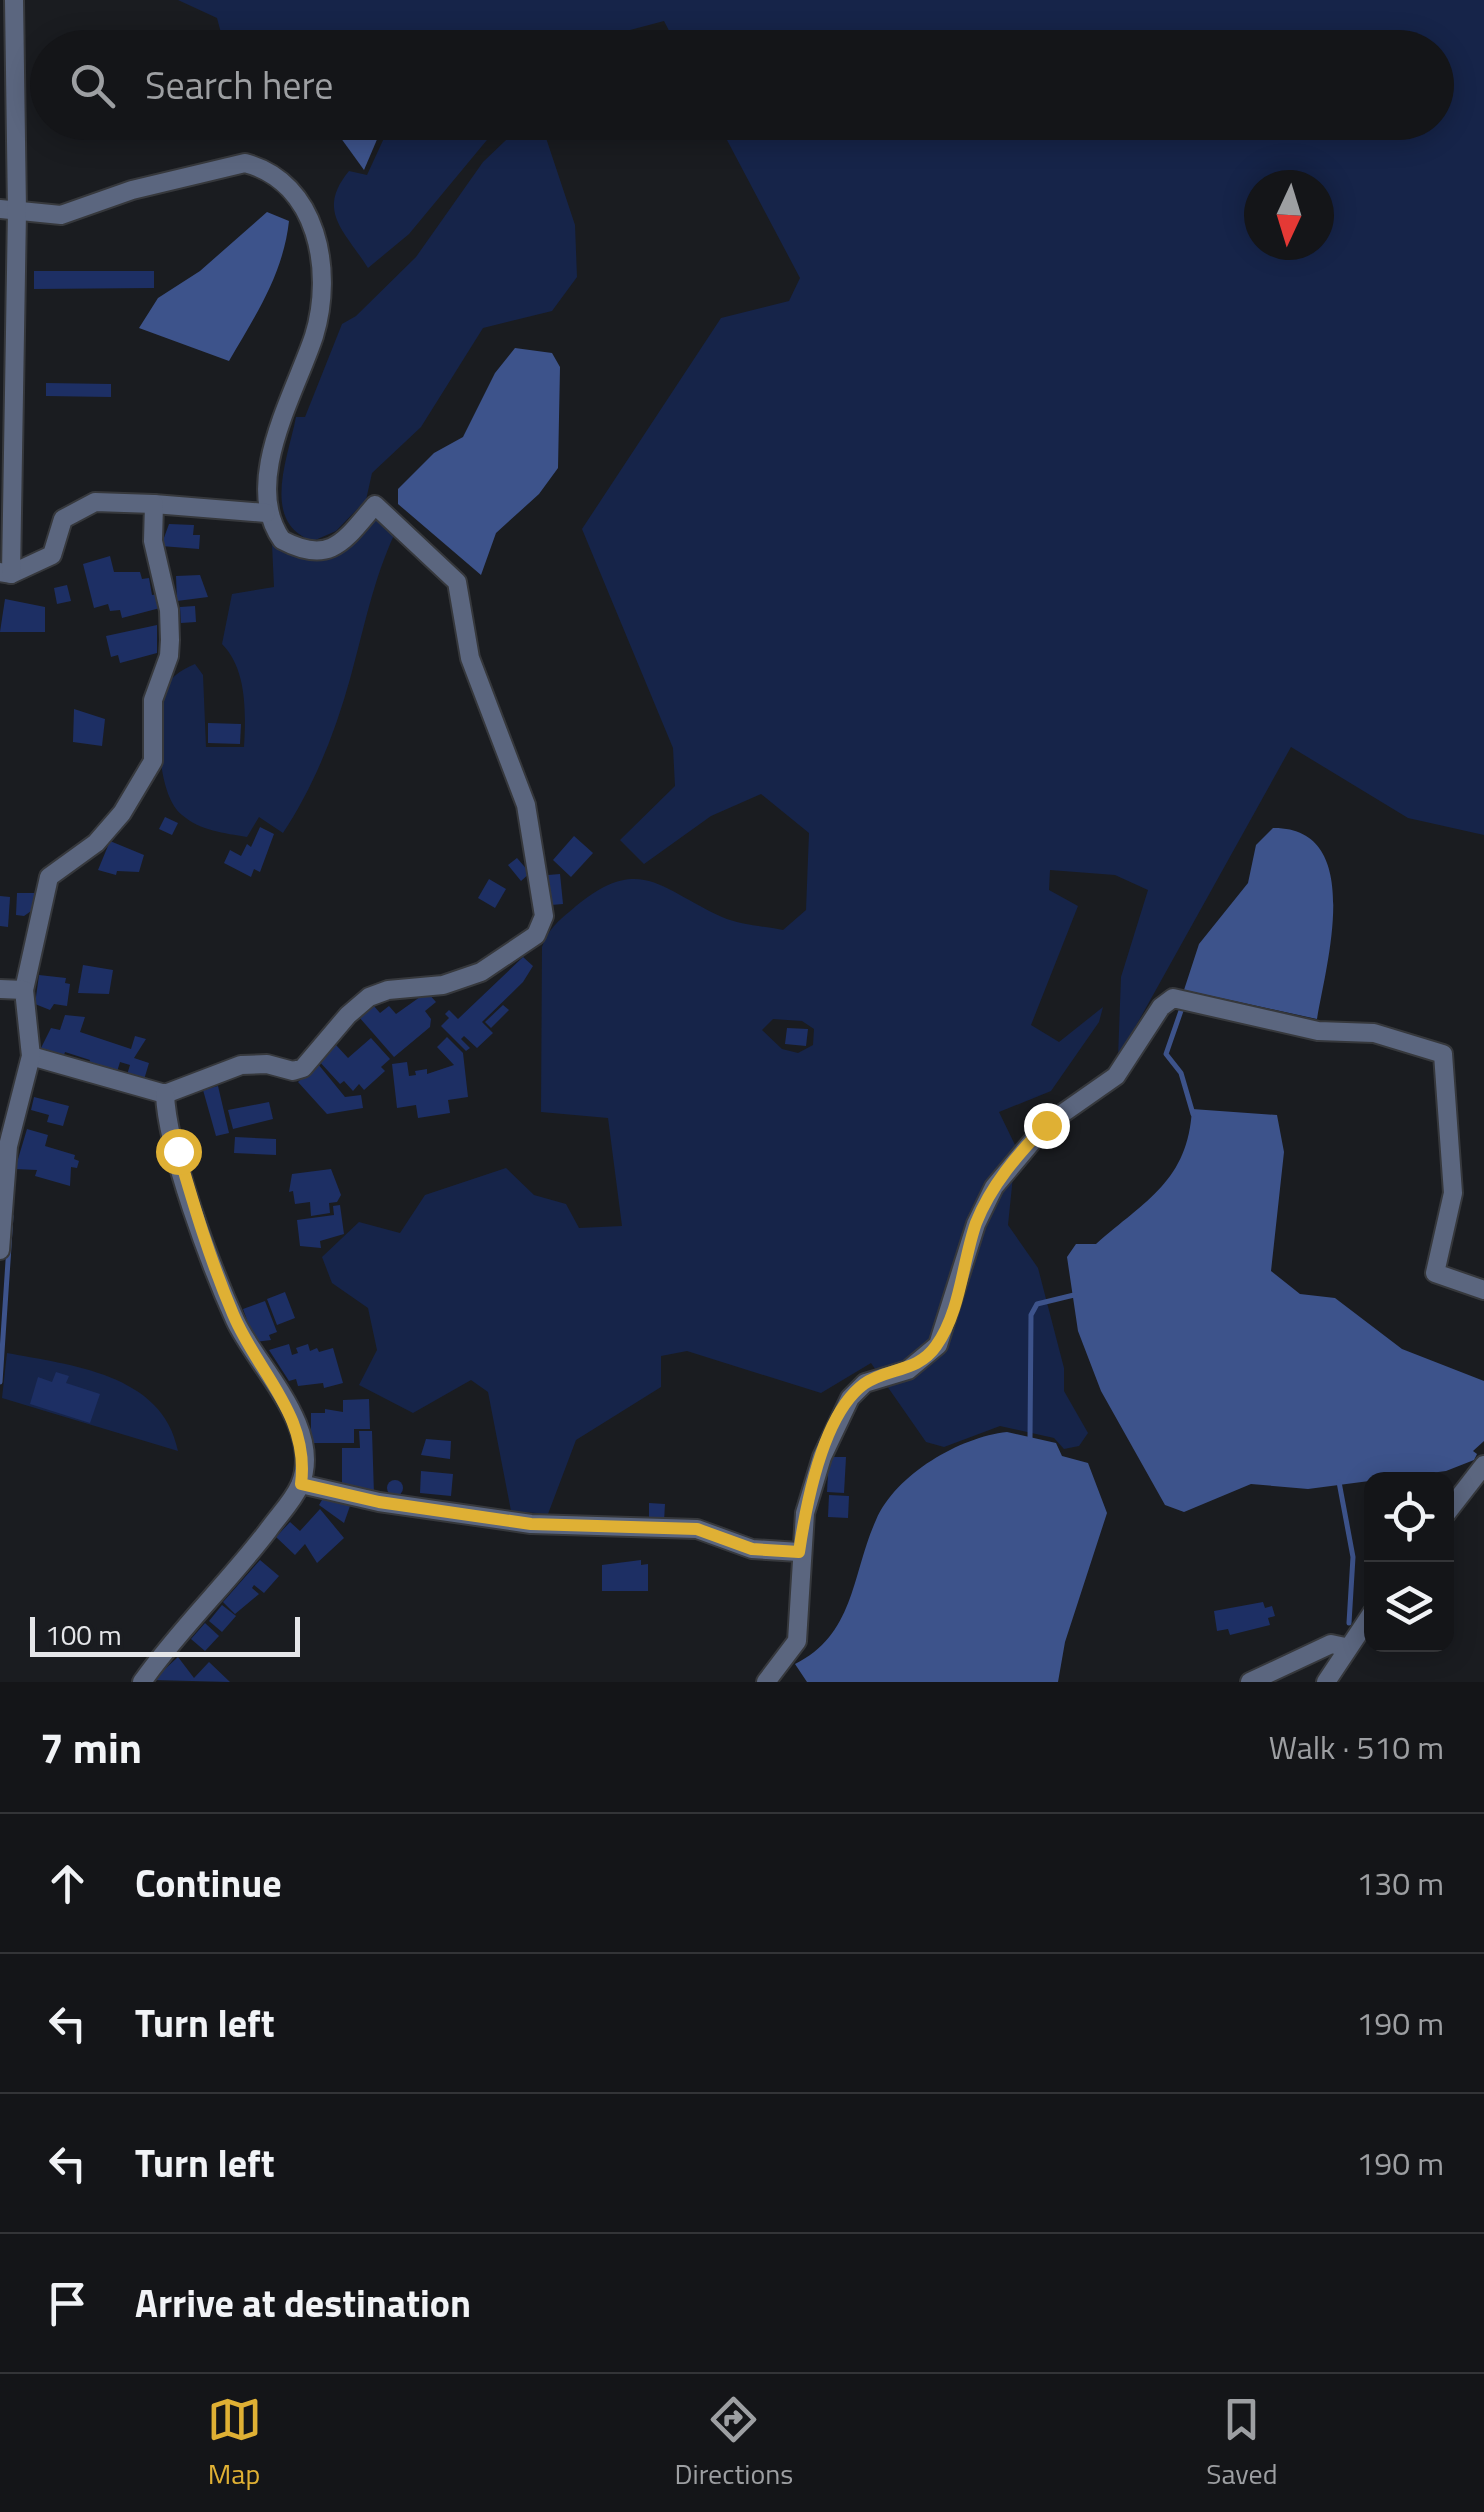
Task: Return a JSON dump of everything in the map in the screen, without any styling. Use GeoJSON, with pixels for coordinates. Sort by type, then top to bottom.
{"type":"FeatureCollection","features":[{"type":"Feature","properties":{"kind":"street"},"geometry":{"type":"LineString","coordinates":[[10,12],[6,573],[52,556],[63,519],[95,502],[266,513]]}},
{"type":"Feature","properties":{"kind":"street"},"geometry":{"type":"LineString","coordinates":[[8,210],[60,215],[132,190],[244,162],[276,178],[301,201],[318,246],[319,310],[314,336],[285,403],[274,446],[266,513],[282,540],[318,552],[339,546],[375,505],[456,582],[470,658],[526,805],[543,924],[512,954],[462,980],[388,990],[369,998],[348,1015],[302,1068],[293,1071],[266,1064],[241,1065],[165,1094],[31,1056]]}},
{"type":"Feature","properties":{"kind":"street"},"geometry":{"type":"LineString","coordinates":[[0,1250],[8,1146],[31,1056],[25,986],[49,877],[96,843],[122,813],[153,762],[153,700],[169,656],[170,640],[169,610],[153,540],[154,504]]}},
{"type":"Feature","properties":{"kind":"street"},"geometry":{"type":"LineString","coordinates":[[0,989],[25,986]]}},
{"type":"Feature","properties":{"kind":"street"},"geometry":{"type":"LineString","coordinates":[[766,1682],[780,1666],[800,1628],[799,1552],[805,1513],[834,1427],[850,1398],[865,1384],[908,1370],[938,1345],[976,1224],[994,1187],[1046,1125],[1116,1076],[1161,1008],[1173,998],[1318,1031],[1374,1032],[1443,1054],[1453,1192],[1435,1273],[1484,1290]]}},
{"type":"Feature","properties":{"kind":"street"},"geometry":{"type":"LineString","coordinates":[[142,1682],[237,1572],[301,1484],[299,1434],[241,1331],[203,1240],[165,1094]]}},
{"type":"Feature","properties":{"kind":"street"},"geometry":{"type":"LineString","coordinates":[[1454,1504],[1484,1465]]}},
{"type":"Feature","properties":{"kind":"street"},"geometry":{"type":"LineString","coordinates":[[301,1484],[379,1502],[531,1524],[697,1529],[752,1549],[799,1552]]}},
{"type":"Feature","properties":{"kind":"street"},"geometry":{"type":"LineString","coordinates":[[1329,1682],[1364,1624]]}},
{"type":"Feature","properties":{"kind":"street"},"geometry":{"type":"LineString","coordinates":[[1250,1682],[1331,1644],[1346,1648]]}},
{"type":"Feature","properties":{"kind":"street"},"geometry":{"type":"LineString","coordinates":[[780,1666],[792,1682]]}},
{"type":"Feature","properties":{"kind":"shaded area"},"geometry":{"type":"Polygon","coordinates":[[[178,0],[1484,0],[1484,835],[1408,818],[1291,747],[1118,1058],[1121,977],[1148,890],[1115,875],[1050,870],[1049,890],[1078,906],[1031,1025],[1059,1042],[1103,1007],[1099,1022],[1051,1091],[999,1112],[1016,1147],[1008,1225],[1038,1268],[1064,1368],[1064,1391],[1088,1433],[1079,1446],[1064,1449],[1054,1438],[1000,1426],[944,1447],[926,1442],[871,1363],[821,1393],[687,1351],[661,1356],[661,1387],[576,1440],[548,1514],[511,1511],[488,1392],[471,1380],[413,1413],[359,1385],[377,1350],[368,1308],[332,1283],[322,1257],[359,1222],[400,1233],[425,1195],[506,1168],[534,1195],[566,1204],[579,1228],[622,1226],[608,1118],[541,1112],[542,947],[548,934],[565,915],[598,890],[635,879],[666,888],[722,917],[752,925],[783,930],[806,910],[809,833],[761,794],[711,816],[644,864],[620,840],[675,786],[673,748],[582,529],[721,318],[789,301],[800,278],[727,140],[1454,140],[1454,30],[669,30],[664,21],[630,30],[220,30],[217,18],[178,0]],[[773,1019],[762,1030],[782,1049],[798,1053],[813,1045],[814,1029],[802,1021],[773,1019]]]}},
{"type":"Feature","properties":{"kind":"shaded area"},"geometry":{"type":"Polygon","coordinates":[[[342,140],[377,140],[364,170],[342,140]]]}},
{"type":"Feature","properties":{"kind":"shaded area"},"geometry":{"type":"Polygon","coordinates":[[[383,140],[487,140],[409,234],[368,268],[343,231],[334,209],[339,185],[349,171],[367,175],[383,140]]]}},
{"type":"Feature","properties":{"kind":"shaded area"},"geometry":{"type":"Polygon","coordinates":[[[506,140],[547,140],[575,225],[577,277],[552,311],[483,328],[421,427],[372,473],[366,500],[336,531],[313,541],[297,532],[282,505],[284,470],[296,417],[305,417],[342,324],[356,316],[416,257],[483,162],[506,140]]]}},
{"type":"Feature","properties":{"kind":"shaded area"},"geometry":{"type":"Polygon","coordinates":[[[267,212],[289,221],[286,241],[266,294],[229,361],[139,328],[158,298],[200,271],[267,212]]]}},
{"type":"Feature","properties":{"kind":"shaded area"},"geometry":{"type":"Polygon","coordinates":[[[515,348],[552,353],[560,367],[558,468],[539,494],[496,533],[481,575],[398,504],[398,489],[434,453],[463,437],[495,373],[515,348]]]}},
{"type":"Feature","properties":{"kind":"shaded area"},"geometry":{"type":"Polygon","coordinates":[[[377,516],[395,533],[375,587],[338,719],[294,815],[283,833],[259,817],[247,837],[197,825],[174,805],[163,776],[160,723],[168,684],[179,672],[195,664],[203,675],[206,747],[244,747],[245,706],[240,679],[222,644],[232,594],[274,587],[272,544],[290,553],[319,559],[341,550],[377,516]]]}},
{"type":"Feature","properties":{"kind":"shaded area"},"geometry":{"type":"Polygon","coordinates":[[[1273,828],[1302,834],[1320,850],[1330,873],[1332,934],[1317,1019],[1184,990],[1199,944],[1248,883],[1256,845],[1273,828]]]}},
{"type":"Feature","properties":{"kind":"shaded area"},"geometry":{"type":"Polygon","coordinates":[[[1192,1109],[1277,1115],[1284,1152],[1271,1271],[1300,1294],[1335,1298],[1402,1349],[1484,1381],[1484,1441],[1473,1451],[1477,1454],[1474,1460],[1438,1472],[1364,1472],[1364,1482],[1308,1489],[1251,1484],[1184,1512],[1165,1505],[1101,1391],[1078,1331],[1067,1257],[1076,1244],[1096,1244],[1161,1187],[1173,1172],[1189,1134],[1192,1109]]]}},
{"type":"Feature","properties":{"kind":"shaded area"},"geometry":{"type":"Polygon","coordinates":[[[7,1353],[84,1369],[134,1389],[154,1404],[169,1425],[178,1451],[2,1398],[7,1353]]]}},
{"type":"Feature","properties":{"kind":"shaded area"},"geometry":{"type":"Polygon","coordinates":[[[1007,1432],[1056,1443],[1062,1456],[1088,1463],[1107,1513],[1065,1642],[1058,1682],[807,1682],[795,1664],[815,1652],[841,1620],[885,1503],[931,1461],[970,1441],[1007,1432]]]}},
{"type":"Feature","properties":{"kind":"building"},"geometry":{"type":"Polygon","coordinates":[[[34,271],[154,271],[154,288],[34,289],[34,271]]]}},
{"type":"Feature","properties":{"kind":"building"},"geometry":{"type":"Polygon","coordinates":[[[46,383],[111,384],[111,397],[46,396],[46,383]]]}},
{"type":"Feature","properties":{"kind":"building"},"geometry":{"type":"Polygon","coordinates":[[[169,524],[194,525],[193,535],[200,535],[199,549],[161,546],[169,524]]]}},
{"type":"Feature","properties":{"kind":"building"},"geometry":{"type":"Polygon","coordinates":[[[110,556],[114,572],[140,572],[142,579],[149,578],[152,595],[159,594],[160,608],[122,618],[120,610],[110,611],[108,604],[94,608],[83,564],[110,556]]]}},
{"type":"Feature","properties":{"kind":"building"},"geometry":{"type":"Polygon","coordinates":[[[200,575],[208,597],[177,601],[176,576],[200,575]]]}},
{"type":"Feature","properties":{"kind":"building"},"geometry":{"type":"Polygon","coordinates":[[[67,585],[71,601],[57,604],[54,588],[67,585]]]}},
{"type":"Feature","properties":{"kind":"building"},"geometry":{"type":"Polygon","coordinates":[[[5,599],[45,607],[45,632],[0,632],[5,599]]]}},
{"type":"Feature","properties":{"kind":"building"},"geometry":{"type":"Polygon","coordinates":[[[195,606],[196,622],[181,623],[180,607],[195,606]]]}},
{"type":"Feature","properties":{"kind":"building"},"geometry":{"type":"Polygon","coordinates":[[[157,625],[157,653],[120,663],[118,655],[111,657],[106,636],[157,625]]]}},
{"type":"Feature","properties":{"kind":"building"},"geometry":{"type":"Polygon","coordinates":[[[74,709],[105,719],[102,746],[73,742],[74,709]]]}},
{"type":"Feature","properties":{"kind":"building"},"geometry":{"type":"Polygon","coordinates":[[[208,723],[241,724],[240,744],[208,743],[208,723]]]}},
{"type":"Feature","properties":{"kind":"building"},"geometry":{"type":"Polygon","coordinates":[[[165,817],[178,823],[172,835],[159,829],[165,817]]]}},
{"type":"Feature","properties":{"kind":"building"},"geometry":{"type":"Polygon","coordinates":[[[260,827],[274,834],[260,872],[254,869],[251,877],[224,863],[230,850],[241,856],[247,844],[251,847],[260,827]]]}},
{"type":"Feature","properties":{"kind":"building"},"geometry":{"type":"Polygon","coordinates":[[[574,836],[593,853],[571,877],[553,860],[574,836]]]}},
{"type":"Feature","properties":{"kind":"building"},"geometry":{"type":"Polygon","coordinates":[[[110,841],[144,855],[139,872],[117,871],[116,875],[98,870],[110,841]]]}},
{"type":"Feature","properties":{"kind":"building"},"geometry":{"type":"Polygon","coordinates":[[[517,858],[530,873],[521,881],[508,865],[517,858]]]}},
{"type":"Feature","properties":{"kind":"building"},"geometry":{"type":"Polygon","coordinates":[[[560,874],[563,904],[551,905],[548,875],[560,874]]]}},
{"type":"Feature","properties":{"kind":"building"},"geometry":{"type":"Polygon","coordinates":[[[489,879],[506,889],[495,908],[478,898],[489,879]]]}},
{"type":"Feature","properties":{"kind":"building"},"geometry":{"type":"Polygon","coordinates":[[[17,893],[34,893],[34,909],[24,916],[16,915],[17,893]]]}},
{"type":"Feature","properties":{"kind":"building"},"geometry":{"type":"Polygon","coordinates":[[[0,896],[10,897],[8,927],[0,926],[0,896]]]}},
{"type":"Feature","properties":{"kind":"building"},"geometry":{"type":"Polygon","coordinates":[[[523,957],[533,966],[523,982],[482,1022],[493,1033],[477,1048],[464,1036],[461,1039],[470,1048],[466,1051],[441,1026],[449,1018],[445,1014],[449,1010],[458,1019],[523,957]]]}},
{"type":"Feature","properties":{"kind":"building"},"geometry":{"type":"Polygon","coordinates":[[[83,965],[113,970],[109,994],[78,993],[83,965]]]}},
{"type":"Feature","properties":{"kind":"building"},"geometry":{"type":"Polygon","coordinates":[[[39,975],[66,978],[65,983],[70,984],[67,1006],[54,1004],[50,1010],[35,1004],[39,975]]]}},
{"type":"Feature","properties":{"kind":"building"},"geometry":{"type":"Polygon","coordinates":[[[427,992],[436,1002],[425,1011],[431,1019],[430,1027],[394,1057],[359,1017],[373,1005],[380,1013],[389,1006],[396,1014],[427,992]]]}},
{"type":"Feature","properties":{"kind":"building"},"geometry":{"type":"Polygon","coordinates":[[[503,1005],[509,1010],[491,1028],[485,1022],[503,1005]]]}},
{"type":"Feature","properties":{"kind":"building"},"geometry":{"type":"Polygon","coordinates":[[[65,1015],[85,1017],[80,1032],[131,1049],[135,1036],[146,1039],[134,1058],[149,1063],[143,1083],[126,1078],[130,1065],[120,1062],[116,1075],[88,1066],[90,1060],[65,1052],[63,1058],[40,1050],[51,1028],[60,1030],[65,1015]]]}},
{"type":"Feature","properties":{"kind":"building"},"geometry":{"type":"Polygon","coordinates":[[[787,1028],[808,1029],[806,1046],[785,1044],[787,1028]]]}},
{"type":"Feature","properties":{"kind":"building"},"geometry":{"type":"Polygon","coordinates":[[[447,1037],[463,1053],[468,1097],[448,1100],[450,1113],[418,1118],[416,1105],[397,1108],[392,1064],[407,1062],[409,1076],[416,1075],[415,1071],[427,1069],[427,1074],[454,1065],[437,1047],[447,1037]]]}},
{"type":"Feature","properties":{"kind":"building"},"geometry":{"type":"Polygon","coordinates":[[[371,1038],[390,1059],[381,1067],[385,1071],[364,1090],[359,1084],[353,1091],[344,1081],[340,1084],[318,1060],[336,1045],[348,1058],[371,1038]]]}},
{"type":"Feature","properties":{"kind":"building"},"geometry":{"type":"Polygon","coordinates":[[[318,1064],[345,1097],[361,1095],[363,1108],[327,1114],[298,1082],[318,1064]]]}},
{"type":"Feature","properties":{"kind":"building"},"geometry":{"type":"Polygon","coordinates":[[[218,1086],[229,1133],[216,1136],[203,1090],[218,1086]]]}},
{"type":"Feature","properties":{"kind":"building"},"geometry":{"type":"Polygon","coordinates":[[[34,1097],[69,1106],[63,1126],[47,1122],[49,1115],[31,1110],[34,1097]]]}},
{"type":"Feature","properties":{"kind":"building"},"geometry":{"type":"Polygon","coordinates":[[[269,1102],[273,1119],[233,1129],[228,1110],[269,1102]]]}},
{"type":"Feature","properties":{"kind":"building"},"geometry":{"type":"Polygon","coordinates":[[[27,1129],[48,1135],[45,1146],[75,1155],[74,1159],[79,1161],[77,1168],[71,1167],[70,1186],[35,1176],[37,1170],[15,1169],[27,1129]]]}},
{"type":"Feature","properties":{"kind":"building"},"geometry":{"type":"Polygon","coordinates":[[[235,1137],[276,1139],[276,1155],[234,1153],[235,1137]]]}},
{"type":"Feature","properties":{"kind":"building"},"geometry":{"type":"Polygon","coordinates":[[[331,1169],[341,1195],[337,1202],[329,1203],[330,1213],[311,1216],[310,1202],[295,1204],[293,1191],[289,1192],[292,1174],[331,1169]]]}},
{"type":"Feature","properties":{"kind":"building"},"geometry":{"type":"Polygon","coordinates":[[[340,1205],[344,1234],[320,1241],[321,1248],[300,1246],[297,1220],[334,1215],[333,1206],[340,1205]]]}},
{"type":"Feature","properties":{"kind":"building"},"geometry":{"type":"Polygon","coordinates":[[[285,1292],[295,1318],[277,1325],[267,1299],[285,1292]]]}},
{"type":"Feature","properties":{"kind":"building"},"geometry":{"type":"Polygon","coordinates":[[[265,1301],[277,1332],[269,1335],[271,1340],[255,1342],[243,1309],[265,1301]]]}},
{"type":"Feature","properties":{"kind":"building"},"geometry":{"type":"Polygon","coordinates":[[[289,1344],[292,1355],[298,1353],[296,1348],[308,1344],[310,1351],[333,1348],[343,1383],[324,1388],[323,1383],[298,1386],[296,1379],[289,1381],[269,1350],[289,1344]]]}},
{"type":"Feature","properties":{"kind":"building"},"geometry":{"type":"Polygon","coordinates":[[[56,1372],[69,1376],[66,1383],[100,1394],[90,1423],[30,1404],[38,1377],[52,1382],[56,1372]]]}},
{"type":"Feature","properties":{"kind":"building"},"geometry":{"type":"Polygon","coordinates":[[[369,1399],[370,1429],[354,1429],[354,1443],[311,1443],[311,1413],[325,1413],[325,1409],[343,1412],[343,1400],[369,1399]]]}},
{"type":"Feature","properties":{"kind":"building"},"geometry":{"type":"Polygon","coordinates":[[[359,1431],[372,1431],[374,1495],[342,1488],[342,1448],[360,1448],[359,1431]]]}},
{"type":"Feature","properties":{"kind":"building"},"geometry":{"type":"Polygon","coordinates":[[[426,1439],[451,1441],[450,1459],[421,1455],[426,1439]]]}},
{"type":"Feature","properties":{"kind":"building"},"geometry":{"type":"Polygon","coordinates":[[[829,1457],[846,1457],[844,1493],[827,1492],[829,1457]]]}},
{"type":"Feature","properties":{"kind":"building"},"geometry":{"type":"Polygon","coordinates":[[[421,1471],[453,1474],[451,1496],[420,1493],[421,1471]]]}},
{"type":"Feature","properties":{"kind":"building"},"geometry":{"type":"Polygon","coordinates":[[[395,1480],[403,1488],[395,1496],[387,1488],[395,1480]]]}},
{"type":"Feature","properties":{"kind":"building"},"geometry":{"type":"Polygon","coordinates":[[[325,1495],[350,1506],[344,1523],[319,1505],[325,1495]]]}},
{"type":"Feature","properties":{"kind":"building"},"geometry":{"type":"Polygon","coordinates":[[[829,1495],[849,1496],[848,1518],[828,1517],[829,1495]]]}},
{"type":"Feature","properties":{"kind":"building"},"geometry":{"type":"Polygon","coordinates":[[[649,1503],[665,1504],[664,1521],[649,1520],[649,1503]]]}},
{"type":"Feature","properties":{"kind":"building"},"geometry":{"type":"Polygon","coordinates":[[[320,1509],[344,1538],[317,1563],[305,1544],[295,1555],[276,1537],[290,1522],[300,1531],[320,1509]]]}},
{"type":"Feature","properties":{"kind":"building"},"geometry":{"type":"Polygon","coordinates":[[[260,1560],[279,1576],[264,1593],[254,1585],[252,1588],[259,1594],[235,1614],[223,1602],[260,1560]]]}},
{"type":"Feature","properties":{"kind":"building"},"geometry":{"type":"Polygon","coordinates":[[[641,1560],[641,1565],[648,1564],[648,1591],[602,1591],[602,1565],[641,1560]]]}},
{"type":"Feature","properties":{"kind":"building"},"geometry":{"type":"Polygon","coordinates":[[[1263,1602],[1265,1608],[1272,1606],[1275,1616],[1268,1618],[1270,1625],[1230,1635],[1228,1629],[1217,1631],[1214,1611],[1263,1602]]]}},
{"type":"Feature","properties":{"kind":"building"},"geometry":{"type":"Polygon","coordinates":[[[222,1605],[236,1616],[222,1632],[209,1621],[222,1605]]]}},
{"type":"Feature","properties":{"kind":"building"},"geometry":{"type":"Polygon","coordinates":[[[205,1623],[219,1636],[205,1651],[191,1639],[205,1623]]]}},
{"type":"Feature","properties":{"kind":"building"},"geometry":{"type":"Polygon","coordinates":[[[178,1657],[194,1678],[209,1662],[230,1682],[153,1680],[178,1657]]]}},
{"type":"Feature","properties":{"kind":"waterway"},"geometry":{"type":"LineString","coordinates":[[1183,1005],[1166,1054],[1181,1073],[1193,1114]]}},
{"type":"Feature","properties":{"kind":"waterway"},"geometry":{"type":"LineString","coordinates":[[0,1382],[11,1216]]}},
{"type":"Feature","properties":{"kind":"waterway"},"geometry":{"type":"LineString","coordinates":[[1030,1439],[1031,1315],[1037,1304],[1074,1295]]}},
{"type":"Feature","properties":{"kind":"waterway"},"geometry":{"type":"LineString","coordinates":[[1339,1482],[1353,1557],[1349,1623]]}},
{"type":"Feature","properties":{"kind":"route"},"geometry":{"type":"LineString","coordinates":[[178,1151],[203,1240],[234,1317],[264,1364],[299,1434],[303,1454],[301,1484],[379,1502],[531,1524],[697,1529],[752,1549],[799,1552],[805,1513],[822,1457],[850,1398],[884,1374],[908,1370],[938,1345],[963,1276],[976,1224],[994,1187],[1021,1150],[1046,1125]]}}]}
